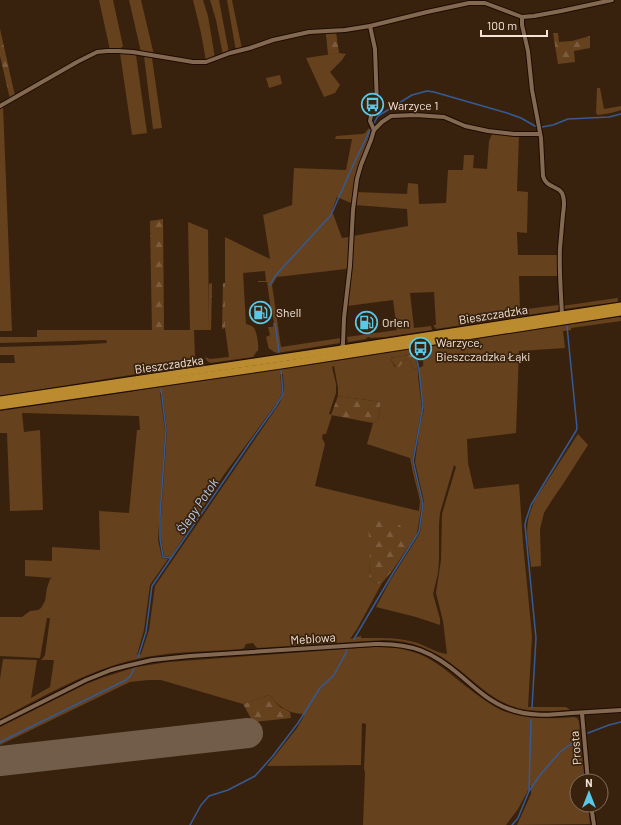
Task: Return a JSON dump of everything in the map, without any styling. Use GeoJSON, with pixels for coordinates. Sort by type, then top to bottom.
{"type":"FeatureCollection","features":[{"type":"Feature","properties":{"kind":"main road","name":"Bieszczadzka"},"geometry":{"type":"LineString","coordinates":[[0,400],[621,306]]}},
{"type":"Feature","properties":{"kind":"main road","name":"Bieszczadzka"},"geometry":{"type":"LineString","coordinates":[[0,406],[332,357],[621,312]]}},
{"type":"Feature","properties":{"kind":"street"},"geometry":{"type":"LineString","coordinates":[[0,106],[97,52],[133,52],[193,62],[206,62],[273,40],[309,32],[345,30],[370,26],[469,3],[485,3],[522,17],[561,11],[612,0]]}},
{"type":"Feature","properties":{"kind":"street"},"geometry":{"type":"LineString","coordinates":[[522,17],[541,145],[543,178],[548,184],[561,191],[564,197],[560,255],[562,315]]}},
{"type":"Feature","properties":{"kind":"street"},"geometry":{"type":"LineString","coordinates":[[370,26],[375,49],[378,105],[372,110],[370,121],[374,129]]}},
{"type":"Feature","properties":{"kind":"street"},"geometry":{"type":"LineString","coordinates":[[343,347],[353,210],[357,179],[374,129],[391,116],[415,115],[444,117],[465,126],[488,131],[514,134],[539,132]]}},
{"type":"Feature","properties":{"kind":"street","name":"Bieszczadzka"},"geometry":{"type":"LineString","coordinates":[[332,357],[338,354],[343,347],[349,353],[356,353]]}},
{"type":"Feature","properties":{"kind":"street","name":"Meblowa"},"geometry":{"type":"LineString","coordinates":[[0,723],[98,675],[143,662],[190,656],[375,644],[404,645],[421,650],[447,665],[496,703],[522,713],[556,715],[621,710]]}},
{"type":"Feature","properties":{"kind":"street","name":"Prosta"},"geometry":{"type":"LineString","coordinates":[[582,713],[587,773]]}},
{"type":"Feature","properties":{"kind":"street"},"geometry":{"type":"LineString","coordinates":[[592,813],[594,825]]}},
{"type":"Feature","properties":{"kind":"green space"},"geometry":{"type":"Polygon","coordinates":[[[99,0],[113,0],[123,46],[121,50],[110,50],[99,0]]]}},
{"type":"Feature","properties":{"kind":"green space"},"geometry":{"type":"Polygon","coordinates":[[[129,0],[141,0],[154,55],[141,52],[129,0]]]}},
{"type":"Feature","properties":{"kind":"green space"},"geometry":{"type":"Polygon","coordinates":[[[193,0],[203,0],[208,16],[215,58],[206,61],[201,33],[193,0]]]}},
{"type":"Feature","properties":{"kind":"green space"},"geometry":{"type":"Polygon","coordinates":[[[210,0],[219,0],[229,53],[223,55],[216,20],[210,0]]]}},
{"type":"Feature","properties":{"kind":"green space"},"geometry":{"type":"Polygon","coordinates":[[[227,0],[232,0],[242,49],[236,51],[227,0]]]}},
{"type":"Feature","properties":{"kind":"green space"},"geometry":{"type":"Polygon","coordinates":[[[0,29],[15,96],[10,99],[0,56],[0,29]]]}},
{"type":"Feature","properties":{"kind":"green space"},"geometry":{"type":"Polygon","coordinates":[[[336,32],[339,53],[328,55],[326,33],[336,32]]]}},
{"type":"Feature","properties":{"kind":"green space"},"geometry":{"type":"Polygon","coordinates":[[[553,33],[558,33],[559,42],[572,41],[590,36],[590,48],[574,51],[575,62],[558,64],[553,33]]]}},
{"type":"Feature","properties":{"kind":"green space"},"geometry":{"type":"Polygon","coordinates":[[[120,53],[136,55],[147,133],[132,135],[120,53]]]}},
{"type":"Feature","properties":{"kind":"green space"},"geometry":{"type":"Polygon","coordinates":[[[339,53],[346,54],[330,72],[340,85],[335,93],[324,97],[306,58],[339,53]]]}},
{"type":"Feature","properties":{"kind":"green space"},"geometry":{"type":"Polygon","coordinates":[[[144,56],[152,58],[162,128],[153,129],[144,56]]]}},
{"type":"Feature","properties":{"kind":"green space"},"geometry":{"type":"Polygon","coordinates":[[[280,75],[282,84],[269,88],[266,78],[280,75]]]}},
{"type":"Feature","properties":{"kind":"green space"},"geometry":{"type":"Polygon","coordinates":[[[597,88],[600,88],[604,109],[621,106],[621,110],[598,115],[596,113],[597,88]]]}},
{"type":"Feature","properties":{"kind":"green space"},"geometry":{"type":"Polygon","coordinates":[[[3,106],[12,331],[0,331],[0,108],[3,106]]]}},
{"type":"Feature","properties":{"kind":"green space"},"geometry":{"type":"Polygon","coordinates":[[[369,128],[370,135],[356,177],[351,203],[337,197],[332,211],[342,238],[349,237],[347,268],[277,277],[272,285],[281,347],[341,338],[340,343],[277,353],[269,349],[266,337],[270,335],[268,327],[273,327],[274,323],[272,310],[267,282],[258,282],[266,281],[265,271],[243,273],[246,324],[253,327],[256,331],[258,351],[253,357],[210,363],[207,361],[205,357],[210,359],[229,357],[225,328],[225,237],[270,259],[263,215],[292,205],[294,168],[346,170],[352,139],[335,139],[336,136],[362,134],[369,128]]]}},
{"type":"Feature","properties":{"kind":"green space"},"geometry":{"type":"Polygon","coordinates":[[[492,134],[519,135],[517,191],[528,192],[527,233],[517,232],[518,255],[558,255],[558,276],[519,276],[520,310],[558,305],[559,301],[560,310],[436,329],[433,325],[436,325],[434,292],[410,293],[414,328],[431,326],[432,330],[386,337],[370,337],[348,342],[347,337],[397,330],[393,300],[347,306],[353,236],[408,226],[407,209],[355,205],[356,192],[407,194],[408,183],[418,184],[419,204],[446,203],[448,170],[463,170],[464,155],[474,155],[473,168],[487,169],[489,141],[492,134]]]}},
{"type":"Feature","properties":{"kind":"green space"},"geometry":{"type":"Polygon","coordinates":[[[163,219],[164,330],[152,330],[150,221],[163,219]]]}},
{"type":"Feature","properties":{"kind":"green space"},"geometry":{"type":"Polygon","coordinates":[[[188,222],[208,230],[209,330],[194,330],[195,358],[202,358],[199,364],[0,396],[0,363],[15,363],[14,355],[0,355],[0,347],[107,343],[106,340],[0,343],[0,337],[37,337],[37,330],[190,330],[188,222]]]}},
{"type":"Feature","properties":{"kind":"green space"},"geometry":{"type":"Polygon","coordinates":[[[212,283],[211,330],[209,330],[209,284],[212,283]]]}},
{"type":"Feature","properties":{"kind":"green space"},"geometry":{"type":"Polygon","coordinates":[[[223,283],[225,283],[225,328],[222,329],[223,283]]]}},
{"type":"Feature","properties":{"kind":"green space"},"geometry":{"type":"Polygon","coordinates":[[[617,296],[618,300],[617,302],[563,309],[562,306],[617,298],[617,296]]]}},
{"type":"Feature","properties":{"kind":"green space"},"geometry":{"type":"Polygon","coordinates":[[[619,317],[621,318],[621,321],[571,328],[571,330],[563,331],[565,348],[519,351],[516,433],[467,439],[468,463],[474,489],[519,484],[532,636],[528,707],[566,707],[570,710],[532,710],[517,708],[509,705],[488,693],[449,662],[431,651],[413,644],[394,640],[384,640],[258,648],[253,643],[246,644],[242,649],[173,653],[146,657],[98,671],[0,719],[0,679],[3,659],[37,660],[31,698],[50,687],[54,660],[41,660],[45,655],[50,618],[47,618],[40,658],[0,656],[0,617],[22,617],[30,611],[41,608],[45,601],[50,579],[52,578],[25,576],[25,560],[52,561],[52,547],[100,550],[99,511],[129,513],[137,430],[140,430],[139,416],[22,413],[24,432],[40,430],[43,510],[10,511],[7,433],[0,433],[0,411],[132,392],[333,360],[419,349],[428,346],[457,342],[460,343],[461,341],[619,317]],[[421,353],[390,358],[395,367],[398,367],[407,358],[410,358],[413,368],[418,371],[422,408],[412,461],[422,504],[415,537],[406,536],[370,561],[369,579],[377,584],[382,583],[350,639],[361,636],[361,638],[401,639],[447,654],[443,621],[436,593],[441,560],[442,514],[456,467],[454,465],[440,513],[439,524],[438,573],[433,594],[440,619],[440,625],[416,617],[376,607],[391,579],[420,533],[424,502],[415,462],[424,409],[419,368],[423,366],[423,360],[421,353]],[[334,366],[332,367],[336,384],[336,393],[329,414],[332,415],[326,434],[323,434],[322,438],[325,444],[315,486],[419,511],[420,501],[410,458],[367,444],[373,423],[378,420],[381,402],[338,396],[334,366]],[[280,374],[282,393],[277,403],[223,476],[171,557],[164,556],[161,539],[161,516],[167,430],[162,392],[160,393],[165,431],[158,540],[162,558],[168,559],[150,585],[144,630],[137,655],[141,654],[149,630],[155,586],[279,404],[284,393],[283,374],[280,374]]]}},
{"type":"Feature","properties":{"kind":"green space"},"geometry":{"type":"Polygon","coordinates":[[[415,354],[418,371],[411,366],[409,358],[407,358],[399,367],[396,367],[390,358],[415,354]]]}},
{"type":"Feature","properties":{"kind":"green space"},"geometry":{"type":"Polygon","coordinates":[[[338,396],[381,402],[378,420],[373,423],[331,415],[338,396]]]}},
{"type":"Feature","properties":{"kind":"green space"},"geometry":{"type":"Polygon","coordinates":[[[578,434],[588,445],[544,513],[540,529],[541,566],[531,567],[527,526],[531,510],[535,500],[578,434]]]}},
{"type":"Feature","properties":{"kind":"green space"},"geometry":{"type":"Polygon","coordinates":[[[368,519],[400,525],[407,536],[415,537],[392,571],[382,583],[377,584],[369,579],[370,561],[368,519]]]}},
{"type":"Feature","properties":{"kind":"green space"},"geometry":{"type":"Polygon","coordinates":[[[372,647],[400,649],[422,655],[501,710],[519,716],[537,718],[577,718],[579,721],[581,744],[578,745],[578,748],[581,748],[584,773],[569,773],[569,813],[589,813],[590,824],[517,825],[531,794],[531,785],[518,809],[506,825],[363,825],[366,724],[362,723],[361,765],[267,766],[297,728],[304,714],[285,709],[269,695],[243,704],[161,680],[130,682],[0,745],[0,727],[86,684],[136,667],[168,662],[372,647]]]}},
{"type":"Feature","properties":{"kind":"green space"},"geometry":{"type":"Polygon","coordinates":[[[269,695],[280,707],[290,712],[291,718],[253,722],[243,704],[269,695]]]}},
{"type":"Feature","properties":{"kind":"waterway"},"geometry":{"type":"LineString","coordinates":[[270,285],[275,276],[331,215],[355,161],[378,116],[412,95],[427,91],[434,92],[507,113],[521,118],[535,126],[542,127],[553,125],[568,119],[609,117],[621,114]]}},
{"type":"Feature","properties":{"kind":"waterway"},"geometry":{"type":"LineString","coordinates":[[275,323],[279,352]]}},
{"type":"Feature","properties":{"kind":"waterway"},"geometry":{"type":"LineString","coordinates":[[532,708],[536,638],[525,525],[531,505],[577,428],[567,326]]}},
{"type":"Feature","properties":{"kind":"waterway"},"geometry":{"type":"LineString","coordinates":[[354,639],[419,532],[423,504],[413,461],[423,407],[419,370],[415,351]]}},
{"type":"Feature","properties":{"kind":"waterway","name":"Ślepy Potok"},"geometry":{"type":"LineString","coordinates":[[138,657],[146,632],[152,586],[276,406],[283,394],[281,370]]}},
{"type":"Feature","properties":{"kind":"waterway"},"geometry":{"type":"LineString","coordinates":[[161,389],[166,430],[160,516],[160,539],[163,557],[171,558]]}},
{"type":"Feature","properties":{"kind":"waterway"},"geometry":{"type":"LineString","coordinates":[[190,825],[201,805],[209,796],[228,790],[255,776],[272,757],[298,723],[320,688],[334,675],[347,651]]}},
{"type":"Feature","properties":{"kind":"waterway","name":"Ślepy Potok"},"geometry":{"type":"LineString","coordinates":[[0,742],[126,680],[134,669]]}},
{"type":"Feature","properties":{"kind":"waterway"},"geometry":{"type":"LineString","coordinates":[[529,790],[531,720]]}},
{"type":"Feature","properties":{"kind":"waterway"},"geometry":{"type":"LineString","coordinates":[[588,733],[621,722]]}},
{"type":"Feature","properties":{"kind":"waterway"},"geometry":{"type":"LineString","coordinates":[[512,825],[518,818],[529,791],[540,775],[560,752],[579,738]]}},
{"type":"Feature","properties":{"kind":"runway"},"geometry":{"type":"LineString","coordinates":[[0,761],[248,733]]}},
{"type":"Feature","properties":{"kind":"place","name":"Warzyce 1"},"geometry":{"type":"Point","coordinates":[372,105]}},
{"type":"Feature","properties":{"kind":"place","name":"Shell"},"geometry":{"type":"Point","coordinates":[261,312]}},
{"type":"Feature","properties":{"kind":"place","name":"Orlen"},"geometry":{"type":"Point","coordinates":[366,322]}},
{"type":"Feature","properties":{"kind":"place","name":"Warzyce, Bieszczadzka Łąki"},"geometry":{"type":"Point","coordinates":[420,349]}}]}
